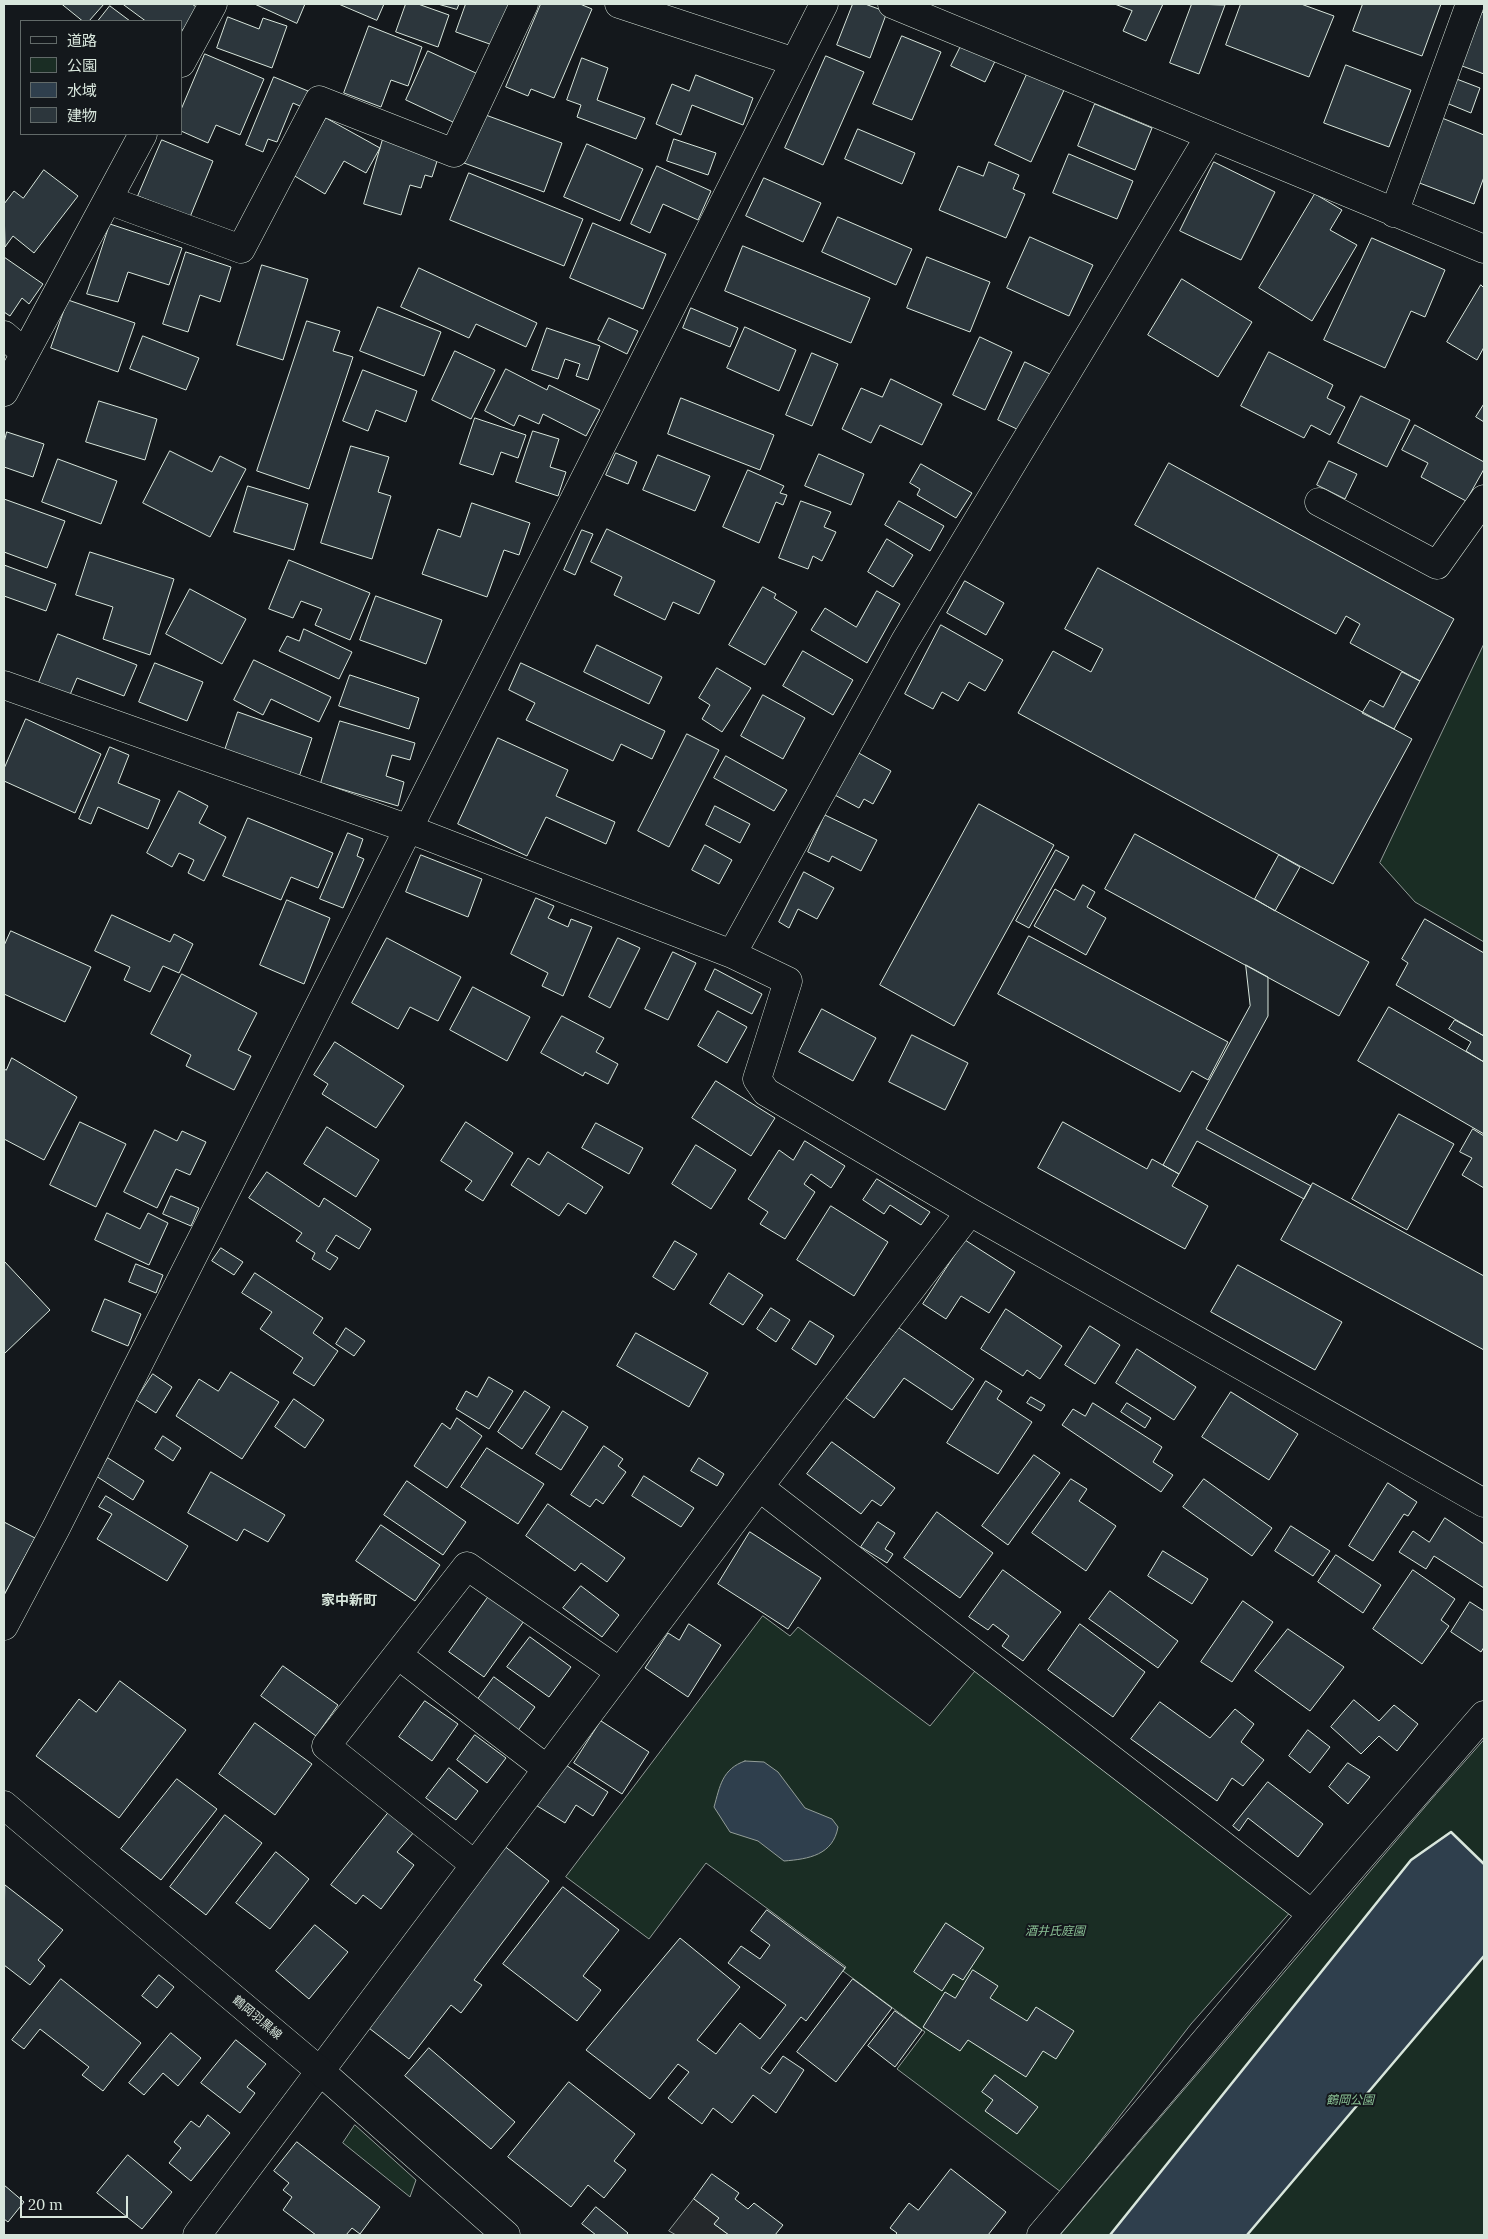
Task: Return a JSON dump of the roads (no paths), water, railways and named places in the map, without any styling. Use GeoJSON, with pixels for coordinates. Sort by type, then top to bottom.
{"type":"FeatureCollection","features":[{"type":"Feature","properties":{"kind":"street"},"geometry":{"type":"LineString","coordinates":[[182,61],[213,4]]}},
{"type":"Feature","properties":{"kind":"street"},"geometry":{"type":"LineString","coordinates":[[108,200],[241,249],[319,100],[454,153],[524,4]]}},
{"type":"Feature","properties":{"kind":"street"},"geometry":{"type":"LineString","coordinates":[[619,4],[795,62]]}},
{"type":"Feature","properties":{"kind":"street"},"geometry":{"type":"LineString","coordinates":[[4,1626],[56,1528],[824,4]]}},
{"type":"Feature","properties":{"kind":"street"},"geometry":{"type":"LineString","coordinates":[[892,4],[1484,249]]}},
{"type":"Feature","properties":{"kind":"street"},"geometry":{"type":"LineString","coordinates":[[1394,213],[1470,4]]}},
{"type":"Feature","properties":{"kind":"street"},"geometry":{"type":"LineString","coordinates":[[4,392],[142,135]]}},
{"type":"Feature","properties":{"kind":"street"},"geometry":{"type":"LineString","coordinates":[[732,954],[905,641],[1209,136]]}},
{"type":"Feature","properties":{"kind":"street"},"geometry":{"type":"LineString","coordinates":[[4,335],[25,353]]}},
{"type":"Feature","properties":{"kind":"street"},"geometry":{"type":"LineString","coordinates":[[1319,502],[1437,565],[1484,499]]}},
{"type":"Feature","properties":{"kind":"street"},"geometry":{"type":"LineString","coordinates":[[4,685],[408,829],[732,954],[788,981],[757,1079],[766,1092],[970,1212],[1484,1503]]}},
{"type":"Feature","properties":{"kind":"street"},"geometry":{"type":"LineString","coordinates":[[197,2235],[758,1487],[970,1212]]}},
{"type":"Feature","properties":{"kind":"street"},"geometry":{"type":"LineString","coordinates":[[758,1487],[1312,1914]]}},
{"type":"Feature","properties":{"kind":"street"},"geometry":{"type":"LineString","coordinates":[[475,1865],[326,1746],[467,1566],[620,1672]]}},
{"type":"Feature","properties":{"kind":"street"},"geometry":{"type":"LineString","coordinates":[[398,1655],[548,1769]]}},
{"type":"Feature","properties":{"kind":"street"},"geometry":{"type":"LineString","coordinates":[[1041,2235],[1312,1914],[1484,1715]]}},
{"type":"Feature","properties":{"kind":"street","name":"鶴岡羽黒線"},"geometry":{"type":"LineString","coordinates":[[4,1805],[320,2071],[506,2235]]}},
{"type":"Feature","properties":{"kind":"water"},"geometry":{"type":"Polygon","coordinates":[[[745,1761],[764,1762],[778,1772],[805,1808],[832,1819],[838,1827],[831,1844],[825,1850],[811,1857],[784,1861],[758,1841],[730,1832],[714,1807],[723,1779],[737,1764],[745,1761]]]}},
{"type":"Feature","properties":{"kind":"water"},"geometry":{"type":"Polygon","coordinates":[[[1451,1832],[1484,1864],[1484,1956],[1247,2235],[1110,2235],[1411,1860],[1451,1832]]]}},
{"type":"Feature","properties":{"kind":"district","name":"家中新町"},"geometry":{"type":"Point","coordinates":[349,1601]}},
{"type":"Feature","properties":{"kind":"park label","name":"酒井氏庭園"},"geometry":{"type":"Point","coordinates":[1055,1932]}},
{"type":"Feature","properties":{"kind":"park label","name":"鶴岡公園"},"geometry":{"type":"Point","coordinates":[1350,2101]}}]}
